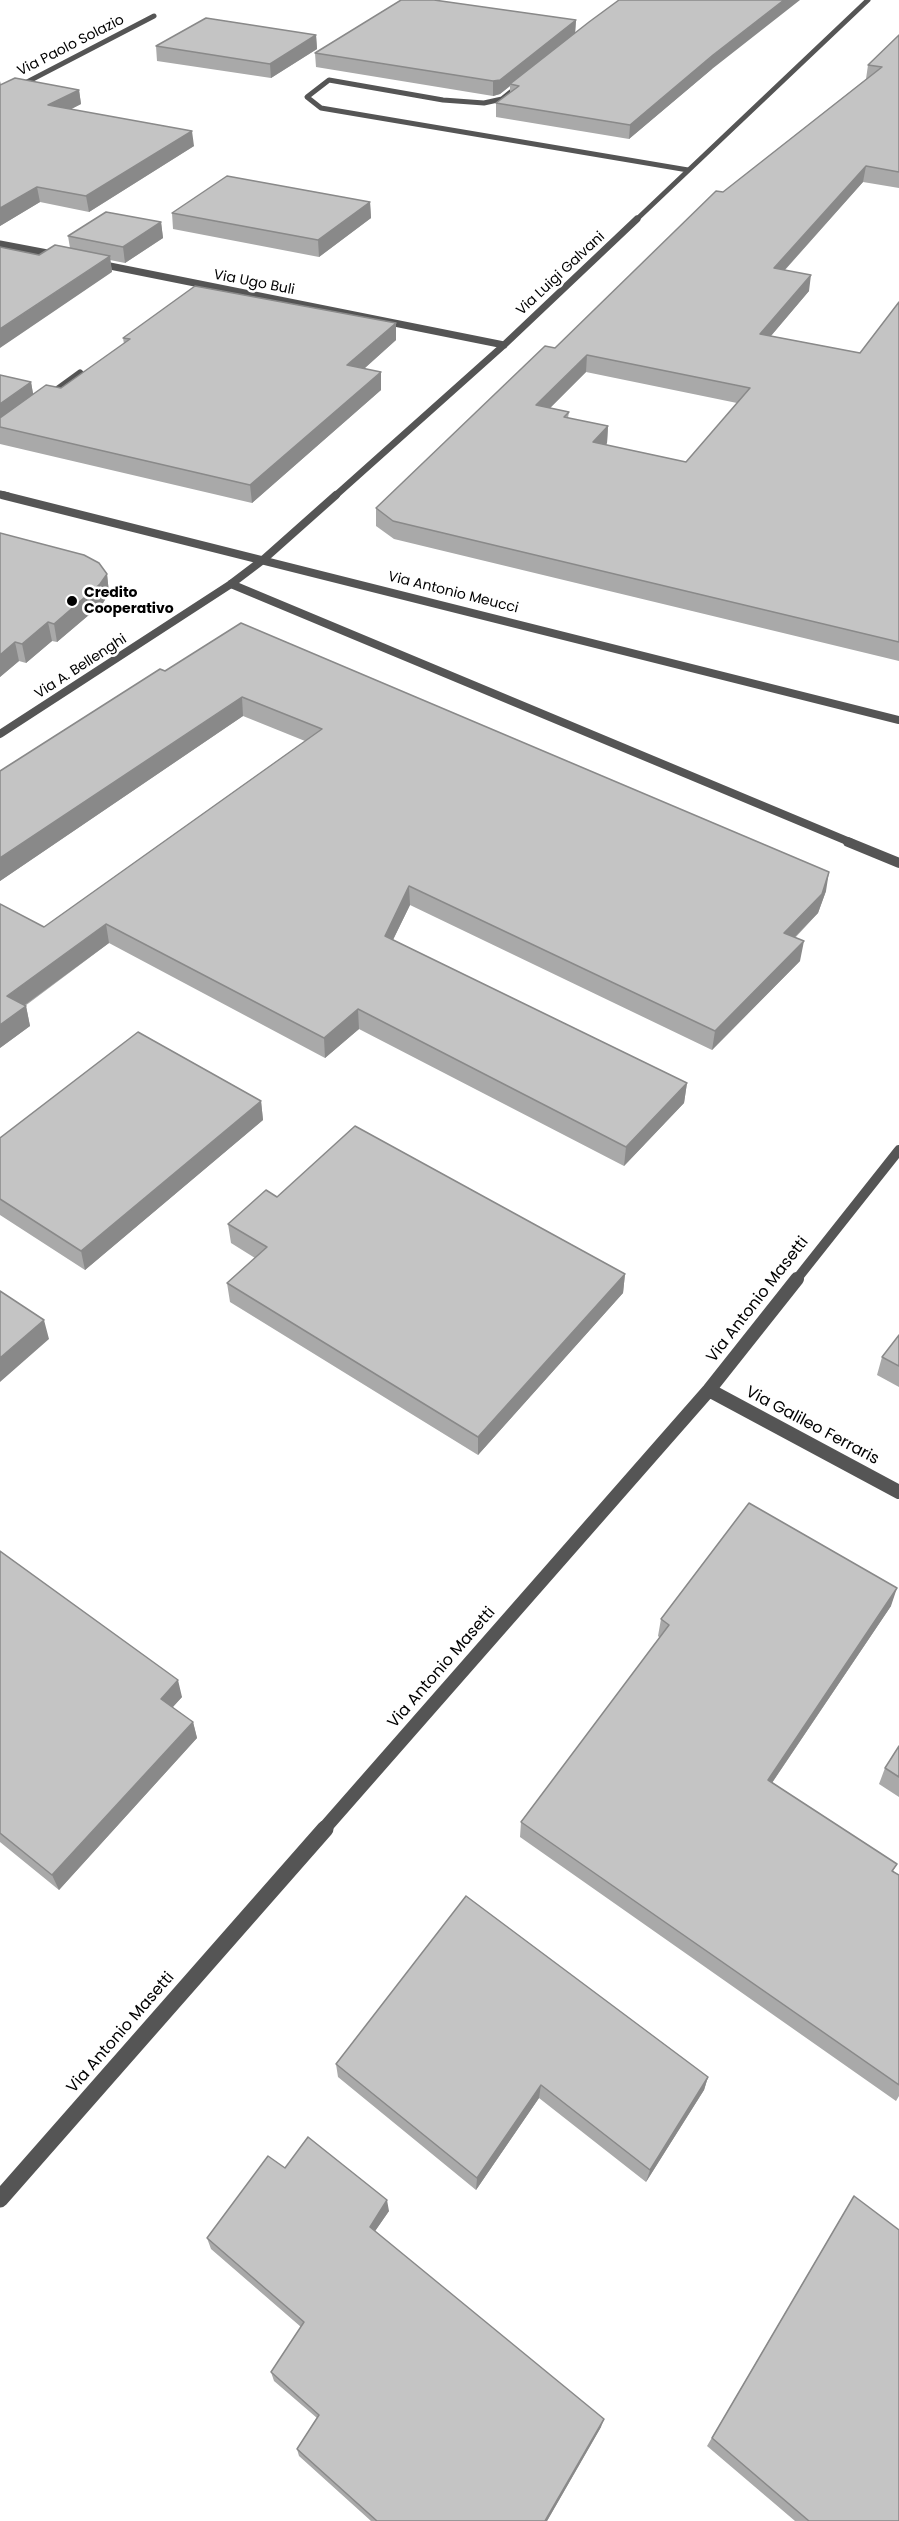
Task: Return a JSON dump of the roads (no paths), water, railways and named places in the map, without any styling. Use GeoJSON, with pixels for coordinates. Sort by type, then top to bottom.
{"type":"FeatureCollection","features":[{"type":"Feature","properties":{"kind":"street","name":"Via Luigi Galvani"},"geometry":{"type":"LineString","coordinates":[[264,559],[504,345],[868,0]]}},
{"type":"Feature","properties":{"kind":"street","name":"Via Paolo Solazio"},"geometry":{"type":"LineString","coordinates":[[0,96],[154,16]]}},
{"type":"Feature","properties":{"kind":"street"},"geometry":{"type":"LineString","coordinates":[[528,78],[502,99],[484,103],[443,100],[329,81],[307,97],[321,108],[688,170]]}},
{"type":"Feature","properties":{"kind":"street"},"geometry":{"type":"LineString","coordinates":[[0,244],[70,258]]}},
{"type":"Feature","properties":{"kind":"street","name":"Via Ugo Buli"},"geometry":{"type":"LineString","coordinates":[[82,260],[504,345]]}},
{"type":"Feature","properties":{"kind":"street"},"geometry":{"type":"LineString","coordinates":[[36,406],[80,374]]}},
{"type":"Feature","properties":{"kind":"street","name":"Via Antonio Meucci"},"geometry":{"type":"LineString","coordinates":[[0,494],[899,720]]}},
{"type":"Feature","properties":{"kind":"street","name":"Via A. Bellenghi"},"geometry":{"type":"LineString","coordinates":[[0,734],[231,584],[264,559]]}},
{"type":"Feature","properties":{"kind":"street"},"geometry":{"type":"LineString","coordinates":[[231,584],[899,863]]}},
{"type":"Feature","properties":{"kind":"street","name":"Via Antonio Masetti"},"geometry":{"type":"LineString","coordinates":[[0,2199],[709,1390],[899,1150]]}},
{"type":"Feature","properties":{"kind":"street","name":"Via Galileo Ferraris"},"geometry":{"type":"LineString","coordinates":[[709,1390],[899,1492]]}},
{"type":"Feature","properties":{"kind":"place","name":"Credito Cooperativo"},"geometry":{"type":"Point","coordinates":[72,601]}}]}
